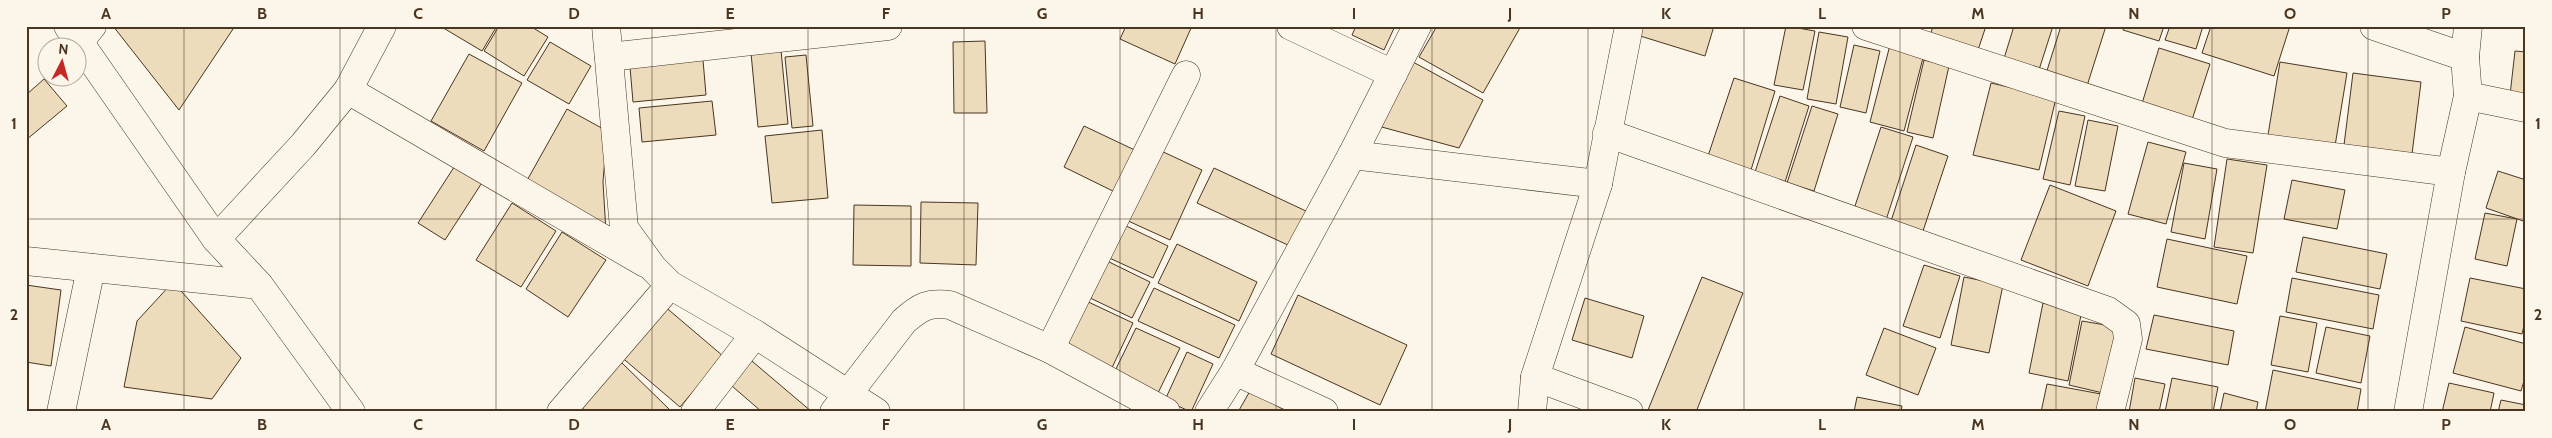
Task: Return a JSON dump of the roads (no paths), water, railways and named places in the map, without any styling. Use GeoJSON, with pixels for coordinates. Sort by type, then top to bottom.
{"type":"FeatureCollection","features":[{"type":"Feature","properties":{"kind":"street"},"geometry":{"type":"LineString","coordinates":[[216,239],[303,145],[348,90],[382,26]]}},
{"type":"Feature","properties":{"kind":"street"},"geometry":{"type":"LineString","coordinates":[[606,26],[624,228],[661,276]]}},
{"type":"Feature","properties":{"kind":"street"},"geometry":{"type":"LineString","coordinates":[[609,57],[888,26]]}},
{"type":"Feature","properties":{"kind":"street"},"geometry":{"type":"LineString","coordinates":[[1291,26],[1393,74]]}},
{"type":"Feature","properties":{"kind":"street"},"geometry":{"type":"LineString","coordinates":[[1209,412],[1235,371],[1352,155],[1417,26]]}},
{"type":"Feature","properties":{"kind":"street"},"geometry":{"type":"LineString","coordinates":[[1532,412],[1535,377],[1598,184],[1629,26]]}},
{"type":"Feature","properties":{"kind":"street"},"geometry":{"type":"LineString","coordinates":[[1866,26],[2225,143],[2451,172]]}},
{"type":"Feature","properties":{"kind":"street"},"geometry":{"type":"LineString","coordinates":[[2374,26],[2465,57]]}},
{"type":"Feature","properties":{"kind":"street"},"geometry":{"type":"LineString","coordinates":[[2408,412],[2451,172],[2468,96],[2465,57],[2468,26]]}},
{"type":"Feature","properties":{"kind":"street"},"geometry":{"type":"LineString","coordinates":[[80,31],[216,239],[259,285],[352,412]]}},
{"type":"Feature","properties":{"kind":"street"},"geometry":{"type":"LineString","coordinates":[[1050,349],[1186,75]]}},
{"type":"Feature","properties":{"kind":"street"},"geometry":{"type":"LineString","coordinates":[[348,90],[755,334],[841,403],[876,412]]}},
{"type":"Feature","properties":{"kind":"street"},"geometry":{"type":"LineString","coordinates":[[2468,96],[2526,108]]}},
{"type":"Feature","properties":{"kind":"street"},"geometry":{"type":"LineString","coordinates":[[1607,133],[2108,310],[2126,324],[2128,340],[2110,412]]}},
{"type":"Feature","properties":{"kind":"street"},"geometry":{"type":"LineString","coordinates":[[1352,155],[1598,184]]}},
{"type":"Feature","properties":{"kind":"street"},"geometry":{"type":"LineString","coordinates":[[26,261],[259,285]]}},
{"type":"Feature","properties":{"kind":"street"},"geometry":{"type":"LineString","coordinates":[[61,412],[90,268]]}},
{"type":"Feature","properties":{"kind":"street"},"geometry":{"type":"LineString","coordinates":[[561,412],[661,276]]}},
{"type":"Feature","properties":{"kind":"street"},"geometry":{"type":"LineString","coordinates":[[841,403],[904,320],[917,310],[934,303],[950,306],[1050,349],[1166,412]]}},
{"type":"Feature","properties":{"kind":"street"},"geometry":{"type":"LineString","coordinates":[[695,412],[755,334]]}},
{"type":"Feature","properties":{"kind":"street"},"geometry":{"type":"LineString","coordinates":[[1235,371],[1324,412]]}},
{"type":"Feature","properties":{"kind":"street"},"geometry":{"type":"LineString","coordinates":[[1535,377],[1629,412]]}}]}
